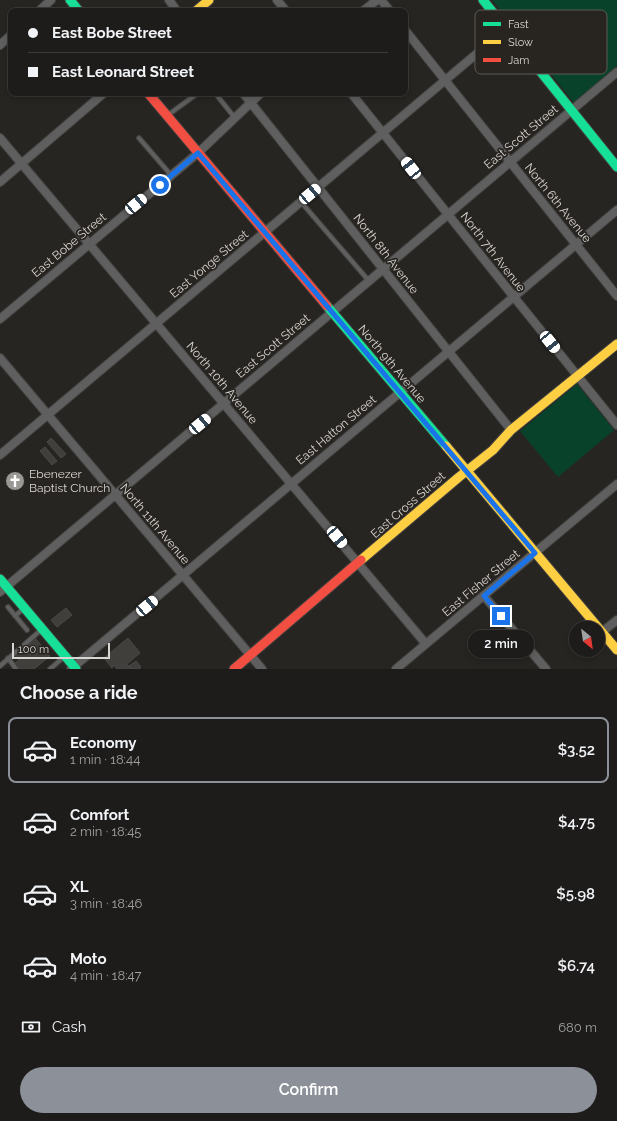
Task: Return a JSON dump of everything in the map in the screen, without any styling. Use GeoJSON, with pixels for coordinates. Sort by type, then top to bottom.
{"type":"FeatureCollection","features":[{"type":"Feature","properties":{"kind":"main road"},"geometry":{"type":"LineString","coordinates":[[70,0],[77,8]]}},
{"type":"Feature","properties":{"kind":"main road"},"geometry":{"type":"LineString","coordinates":[[200,8],[209,0]]}},
{"type":"Feature","properties":{"kind":"main road"},"geometry":{"type":"LineString","coordinates":[[483,0],[491,10]]}},
{"type":"Feature","properties":{"kind":"main road"},"geometry":{"type":"LineString","coordinates":[[543,74],[617,167]]}},
{"type":"Feature","properties":{"kind":"main road","name":"North 9th Avenue"},"geometry":{"type":"LineString","coordinates":[[150,96],[593,621]]}},
{"type":"Feature","properties":{"kind":"main road","name":"East Cross Street"},"geometry":{"type":"LineString","coordinates":[[234,669],[493,450],[511,430],[617,344]]}},
{"type":"Feature","properties":{"kind":"main road"},"geometry":{"type":"LineString","coordinates":[[0,578],[3,589],[24,608],[42,628],[66,656],[74,668]]}},
{"type":"Feature","properties":{"kind":"main road","name":"North 9th Avenue"},"geometry":{"type":"LineString","coordinates":[[605,636],[617,650]]}},
{"type":"Feature","properties":{"kind":"street"},"geometry":{"type":"LineString","coordinates":[[42,8],[51,0]]}},
{"type":"Feature","properties":{"kind":"street"},"geometry":{"type":"LineString","coordinates":[[277,0],[284,8]]}},
{"type":"Feature","properties":{"kind":"street"},"geometry":{"type":"LineString","coordinates":[[368,8],[377,0]]}},
{"type":"Feature","properties":{"kind":"street"},"geometry":{"type":"LineString","coordinates":[[381,0],[388,8]]}},
{"type":"Feature","properties":{"kind":"street","name":"North 6th Avenue"},"geometry":{"type":"LineString","coordinates":[[408,34],[617,296]]}},
{"type":"Feature","properties":{"kind":"street"},"geometry":{"type":"LineString","coordinates":[[0,44],[8,37]]}},
{"type":"Feature","properties":{"kind":"street","name":"East Yonge Street"},"geometry":{"type":"LineString","coordinates":[[0,455],[475,55]]}},
{"type":"Feature","properties":{"kind":"street","name":"East Scott Street"},"geometry":{"type":"LineString","coordinates":[[3,589],[617,72]]}},
{"type":"Feature","properties":{"kind":"street"},"geometry":{"type":"LineString","coordinates":[[0,182],[100,96]]}},
{"type":"Feature","properties":{"kind":"street","name":"North 8th Avenue"},"geometry":{"type":"LineString","coordinates":[[245,96],[511,430]]}},
{"type":"Feature","properties":{"kind":"street","name":"East Bobe Street"},"geometry":{"type":"LineString","coordinates":[[0,319],[198,153],[258,96]]}},
{"type":"Feature","properties":{"kind":"street","name":"North 7th Avenue"},"geometry":{"type":"LineString","coordinates":[[354,96],[576,376],[617,424]]}},
{"type":"Feature","properties":{"kind":"street","name":"North 10th Avenue"},"geometry":{"type":"LineString","coordinates":[[0,138],[426,644]]}},
{"type":"Feature","properties":{"kind":"street","name":"East Hatton Street"},"geometry":{"type":"LineString","coordinates":[[74,668],[617,210]]}},
{"type":"Feature","properties":{"kind":"street","name":"North 11th Avenue"},"geometry":{"type":"LineString","coordinates":[[0,358],[262,669]]}},
{"type":"Feature","properties":{"kind":"street","name":"East Fisher Street"},"geometry":{"type":"LineString","coordinates":[[396,669],[617,484]]}},
{"type":"Feature","properties":{"kind":"street"},"geometry":{"type":"LineString","coordinates":[[484,596],[546,669]]}},
{"type":"Feature","properties":{"kind":"street"},"geometry":{"type":"LineString","coordinates":[[605,630],[617,620]]}},
{"type":"Feature","properties":{"kind":"lane"},"geometry":{"type":"LineString","coordinates":[[167,116],[194,96]]}},
{"type":"Feature","properties":{"kind":"lane"},"geometry":{"type":"LineString","coordinates":[[217,96],[235,118]]}},
{"type":"Feature","properties":{"kind":"lane"},"geometry":{"type":"LineString","coordinates":[[139,138],[171,175]]}},
{"type":"Feature","properties":{"kind":"lane"},"geometry":{"type":"LineString","coordinates":[[301,202],[369,281]]}},
{"type":"Feature","properties":{"kind":"lane"},"geometry":{"type":"LineString","coordinates":[[8,607],[27,630]]}},
{"type":"Feature","properties":{"kind":"lane"},"geometry":{"type":"LineString","coordinates":[[15,616],[24,608]]}},
{"type":"Feature","properties":{"kind":"lane"},"geometry":{"type":"LineString","coordinates":[[0,666],[42,628]]}},
{"type":"Feature","properties":{"kind":"lane"},"geometry":{"type":"LineString","coordinates":[[50,669],[66,656]]}},
{"type":"Feature","properties":{"kind":"lane"},"geometry":{"type":"LineString","coordinates":[[8,658],[16,669]]}},
{"type":"Feature","properties":{"kind":"green space"},"geometry":{"type":"Polygon","coordinates":[[[492,0],[617,0],[617,66],[574,103],[551,74],[607,74],[607,10],[500,10],[492,0]]]}},
{"type":"Feature","properties":{"kind":"green space"},"geometry":{"type":"Polygon","coordinates":[[[577,384],[614,430],[558,477],[520,431],[577,384]]]}},
{"type":"Feature","properties":{"kind":"building"},"geometry":{"type":"Polygon","coordinates":[[[51,438],[66,454],[61,458],[47,442],[51,438]]]}},
{"type":"Feature","properties":{"kind":"building"},"geometry":{"type":"Polygon","coordinates":[[[45,447],[57,461],[52,465],[40,451],[45,447]]]}},
{"type":"Feature","properties":{"kind":"building"},"geometry":{"type":"Polygon","coordinates":[[[66,608],[72,615],[57,627],[51,620],[66,608]]]}},
{"type":"Feature","properties":{"kind":"building"},"geometry":{"type":"Polygon","coordinates":[[[35,638],[50,656],[34,669],[18,669],[14,664],[19,660],[15,655],[35,638]]]}},
{"type":"Feature","properties":{"kind":"building"},"geometry":{"type":"Polygon","coordinates":[[[128,638],[140,653],[127,664],[131,669],[117,669],[114,665],[112,668],[104,658],[128,638]]]}},
{"type":"Feature","properties":{"kind":"building"},"geometry":{"type":"Polygon","coordinates":[[[136,661],[141,667],[139,669],[132,669],[129,666],[136,661]]]}},
{"type":"Feature","properties":{"kind":"traffic: fast"},"geometry":{"type":"LineString","coordinates":[[70,0],[77,8]]}},
{"type":"Feature","properties":{"kind":"traffic: fast"},"geometry":{"type":"LineString","coordinates":[[483,0],[491,10]]}},
{"type":"Feature","properties":{"kind":"traffic: fast"},"geometry":{"type":"LineString","coordinates":[[542,74],[617,167]]}},
{"type":"Feature","properties":{"kind":"traffic: fast"},"geometry":{"type":"LineString","coordinates":[[327,306],[446,446]]}},
{"type":"Feature","properties":{"kind":"traffic: fast"},"geometry":{"type":"LineString","coordinates":[[0,579],[76,669]]}},
{"type":"Feature","properties":{"kind":"traffic: slow"},"geometry":{"type":"LineString","coordinates":[[200,8],[209,0]]}},
{"type":"Feature","properties":{"kind":"traffic: slow"},"geometry":{"type":"LineString","coordinates":[[361,560],[493,450],[511,430],[617,344]]}},
{"type":"Feature","properties":{"kind":"traffic: slow"},"geometry":{"type":"LineString","coordinates":[[446,446],[617,650]]}},
{"type":"Feature","properties":{"kind":"traffic: jam"},"geometry":{"type":"LineString","coordinates":[[151,96],[327,306]]}},
{"type":"Feature","properties":{"kind":"traffic: jam"},"geometry":{"type":"LineString","coordinates":[[234,669],[361,560]]}},
{"type":"Feature","properties":{"kind":"place","name":"Ebenezer Baptist Church"},"geometry":{"type":"Point","coordinates":[15,481]}},
{"type":"Feature","properties":{"kind":"route"},"geometry":{"type":"LineString","coordinates":[[160,185],[198,153],[535,553],[484,596],[501,616]]}}]}
